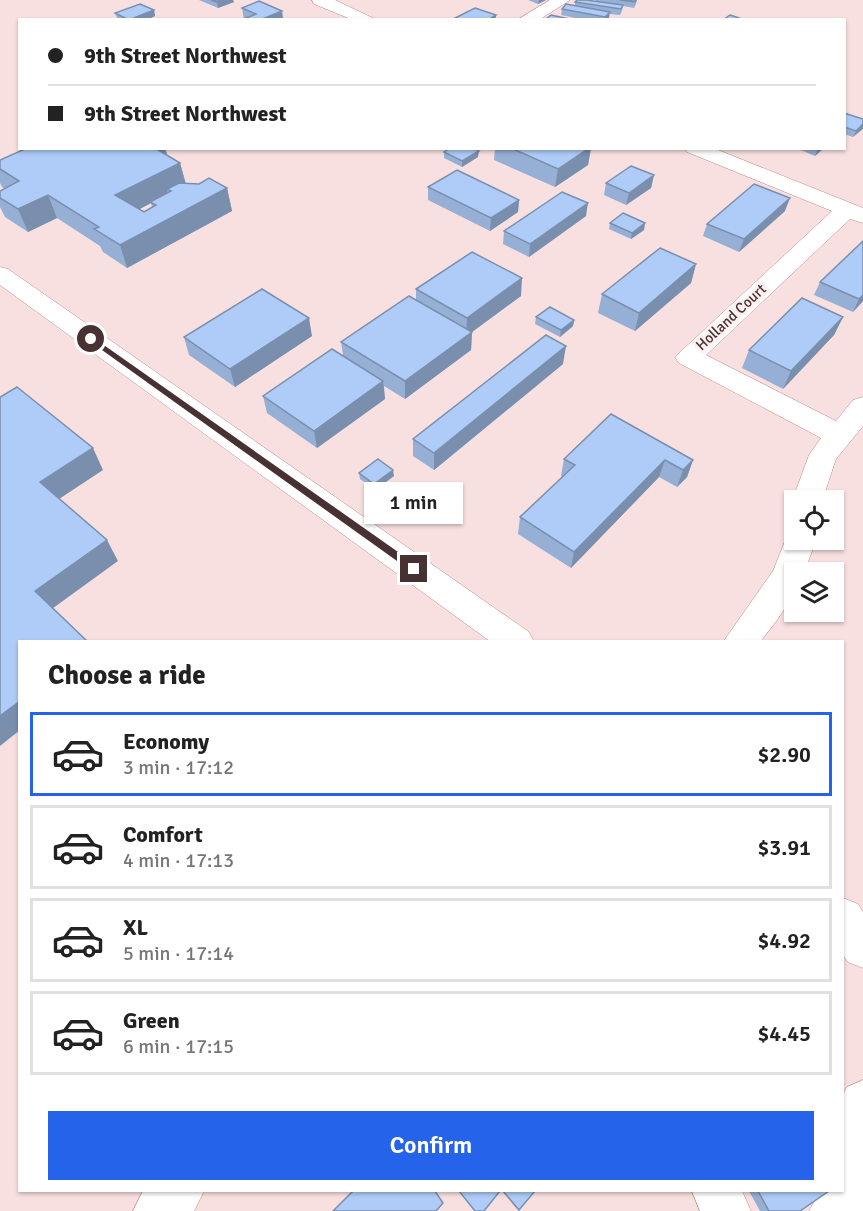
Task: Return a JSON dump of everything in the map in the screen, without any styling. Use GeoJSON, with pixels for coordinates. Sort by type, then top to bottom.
{"type":"FeatureCollection","features":[{"type":"Feature","properties":{"kind":"street"},"geometry":{"type":"LineString","coordinates":[[320,0],[364,18]]}},
{"type":"Feature","properties":{"kind":"street"},"geometry":{"type":"LineString","coordinates":[[529,18],[562,0]]}},
{"type":"Feature","properties":{"kind":"street"},"geometry":{"type":"LineString","coordinates":[[699,150],[855,213]]}},
{"type":"Feature","properties":{"kind":"street","name":"Holland Court"},"geometry":{"type":"LineString","coordinates":[[840,435],[688,357],[855,213]]}},
{"type":"Feature","properties":{"kind":"street"},"geometry":{"type":"LineString","coordinates":[[1,276],[515,640]]}},
{"type":"Feature","properties":{"kind":"street"},"geometry":{"type":"LineString","coordinates":[[811,490],[824,455],[863,407]]}},
{"type":"Feature","properties":{"kind":"street"},"geometry":{"type":"LineString","coordinates":[[742,640],[766,610],[798,550]]}},
{"type":"Feature","properties":{"kind":"street"},"geometry":{"type":"LineString","coordinates":[[844,920],[863,947]]}},
{"type":"Feature","properties":{"kind":"street"},"geometry":{"type":"LineString","coordinates":[[844,1092],[863,1081]]}},
{"type":"Feature","properties":{"kind":"street"},"geometry":{"type":"LineString","coordinates":[[834,1211],[842,1205],[863,1103]]}},
{"type":"Feature","properties":{"kind":"street"},"geometry":{"type":"LineString","coordinates":[[158,1211],[179,1192]]}},
{"type":"Feature","properties":{"kind":"street"},"geometry":{"type":"LineString","coordinates":[[716,1192],[726,1211]]}},
{"type":"Feature","properties":{"kind":"building"},"geometry":{"type":"Polygon","coordinates":[[[577,0],[623,5],[621,9],[575,2],[577,0]]]}},
{"type":"Feature","properties":{"kind":"building"},"geometry":{"type":"Polygon","coordinates":[[[259,1],[282,11],[265,18],[246,18],[256,14],[242,8],[259,1]]]}},
{"type":"Feature","properties":{"kind":"building"},"geometry":{"type":"Polygon","coordinates":[[[140,4],[154,10],[134,18],[125,18],[115,13],[140,4]]]}},
{"type":"Feature","properties":{"kind":"building"},"geometry":{"type":"Polygon","coordinates":[[[566,4],[610,12],[605,17],[562,9],[566,4]]]}},
{"type":"Feature","properties":{"kind":"building"},"geometry":{"type":"Polygon","coordinates":[[[475,8],[496,15],[491,18],[455,18],[475,8]]]}},
{"type":"Feature","properties":{"kind":"building"},"geometry":{"type":"Polygon","coordinates":[[[551,15],[565,18],[547,18],[551,15]]]}},
{"type":"Feature","properties":{"kind":"building"},"geometry":{"type":"Polygon","coordinates":[[[846,114],[863,119],[863,124],[856,131],[846,128],[846,114]]]}},
{"type":"Feature","properties":{"kind":"building"},"geometry":{"type":"Polygon","coordinates":[[[22,150],[158,150],[180,163],[115,195],[144,212],[156,205],[150,202],[171,191],[167,189],[179,183],[199,184],[209,178],[227,188],[120,245],[94,229],[99,227],[48,195],[18,209],[0,198],[0,191],[19,181],[0,169],[0,160],[22,150]]]}},
{"type":"Feature","properties":{"kind":"building"},"geometry":{"type":"Polygon","coordinates":[[[447,150],[479,151],[462,161],[444,152],[447,150]]]}},
{"type":"Feature","properties":{"kind":"building"},"geometry":{"type":"Polygon","coordinates":[[[515,150],[586,150],[558,169],[515,150]]]}},
{"type":"Feature","properties":{"kind":"building"},"geometry":{"type":"Polygon","coordinates":[[[631,166],[654,175],[629,193],[606,183],[631,166]]]}},
{"type":"Feature","properties":{"kind":"building"},"geometry":{"type":"Polygon","coordinates":[[[457,170],[519,200],[491,218],[428,187],[457,170]]]}},
{"type":"Feature","properties":{"kind":"building"},"geometry":{"type":"Polygon","coordinates":[[[754,184],[790,198],[744,239],[707,224],[754,184]]]}},
{"type":"Feature","properties":{"kind":"building"},"geometry":{"type":"Polygon","coordinates":[[[562,192],[588,203],[530,244],[504,231],[562,192]]]}},
{"type":"Feature","properties":{"kind":"building"},"geometry":{"type":"Polygon","coordinates":[[[623,213],[645,223],[632,233],[610,223],[623,213]]]}},
{"type":"Feature","properties":{"kind":"building"},"geometry":{"type":"Polygon","coordinates":[[[863,241],[863,295],[859,299],[820,282],[863,241]]]}},
{"type":"Feature","properties":{"kind":"building"},"geometry":{"type":"Polygon","coordinates":[[[660,248],[696,264],[639,313],[602,294],[660,248]]]}},
{"type":"Feature","properties":{"kind":"building"},"geometry":{"type":"Polygon","coordinates":[[[472,252],[522,278],[467,318],[416,289],[472,252]]]}},
{"type":"Feature","properties":{"kind":"building"},"geometry":{"type":"Polygon","coordinates":[[[262,289],[309,318],[230,369],[184,337],[262,289]]]}},
{"type":"Feature","properties":{"kind":"building"},"geometry":{"type":"Polygon","coordinates":[[[409,296],[472,332],[405,381],[341,342],[409,296]]]}},
{"type":"Feature","properties":{"kind":"building"},"geometry":{"type":"Polygon","coordinates":[[[802,298],[843,317],[791,371],[749,350],[802,298]]]}},
{"type":"Feature","properties":{"kind":"building"},"geometry":{"type":"Polygon","coordinates":[[[550,307],[574,320],[561,330],[536,317],[550,307]]]}},
{"type":"Feature","properties":{"kind":"building"},"geometry":{"type":"Polygon","coordinates":[[[546,335],[566,346],[434,453],[413,439],[546,335]]]}},
{"type":"Feature","properties":{"kind":"building"},"geometry":{"type":"Polygon","coordinates":[[[332,349],[383,381],[314,431],[263,396],[332,349]]]}},
{"type":"Feature","properties":{"kind":"building"},"geometry":{"type":"Polygon","coordinates":[[[17,387],[93,448],[40,482],[107,540],[35,591],[86,640],[18,640],[18,702],[0,716],[0,397],[17,387]]]}},
{"type":"Feature","properties":{"kind":"building"},"geometry":{"type":"Polygon","coordinates":[[[611,414],[693,460],[683,470],[665,460],[574,552],[520,517],[575,465],[564,459],[611,414]]]}},
{"type":"Feature","properties":{"kind":"building"},"geometry":{"type":"Polygon","coordinates":[[[378,459],[393,470],[374,484],[359,473],[378,459]]]}},
{"type":"Feature","properties":{"kind":"building"},"geometry":{"type":"Polygon","coordinates":[[[352,1192],[436,1192],[443,1203],[436,1211],[333,1211],[352,1192]]]}},
{"type":"Feature","properties":{"kind":"building"},"geometry":{"type":"Polygon","coordinates":[[[460,1192],[499,1192],[484,1211],[475,1211],[460,1192]]]}},
{"type":"Feature","properties":{"kind":"building"},"geometry":{"type":"Polygon","coordinates":[[[504,1192],[534,1192],[519,1210],[504,1192]]]}},
{"type":"Feature","properties":{"kind":"building"},"geometry":{"type":"Polygon","coordinates":[[[759,1192],[828,1192],[800,1211],[769,1211],[759,1192]]]}},
{"type":"Feature","properties":{"kind":"route"},"geometry":{"type":"LineString","coordinates":[[91,339],[414,569]]}}]}
